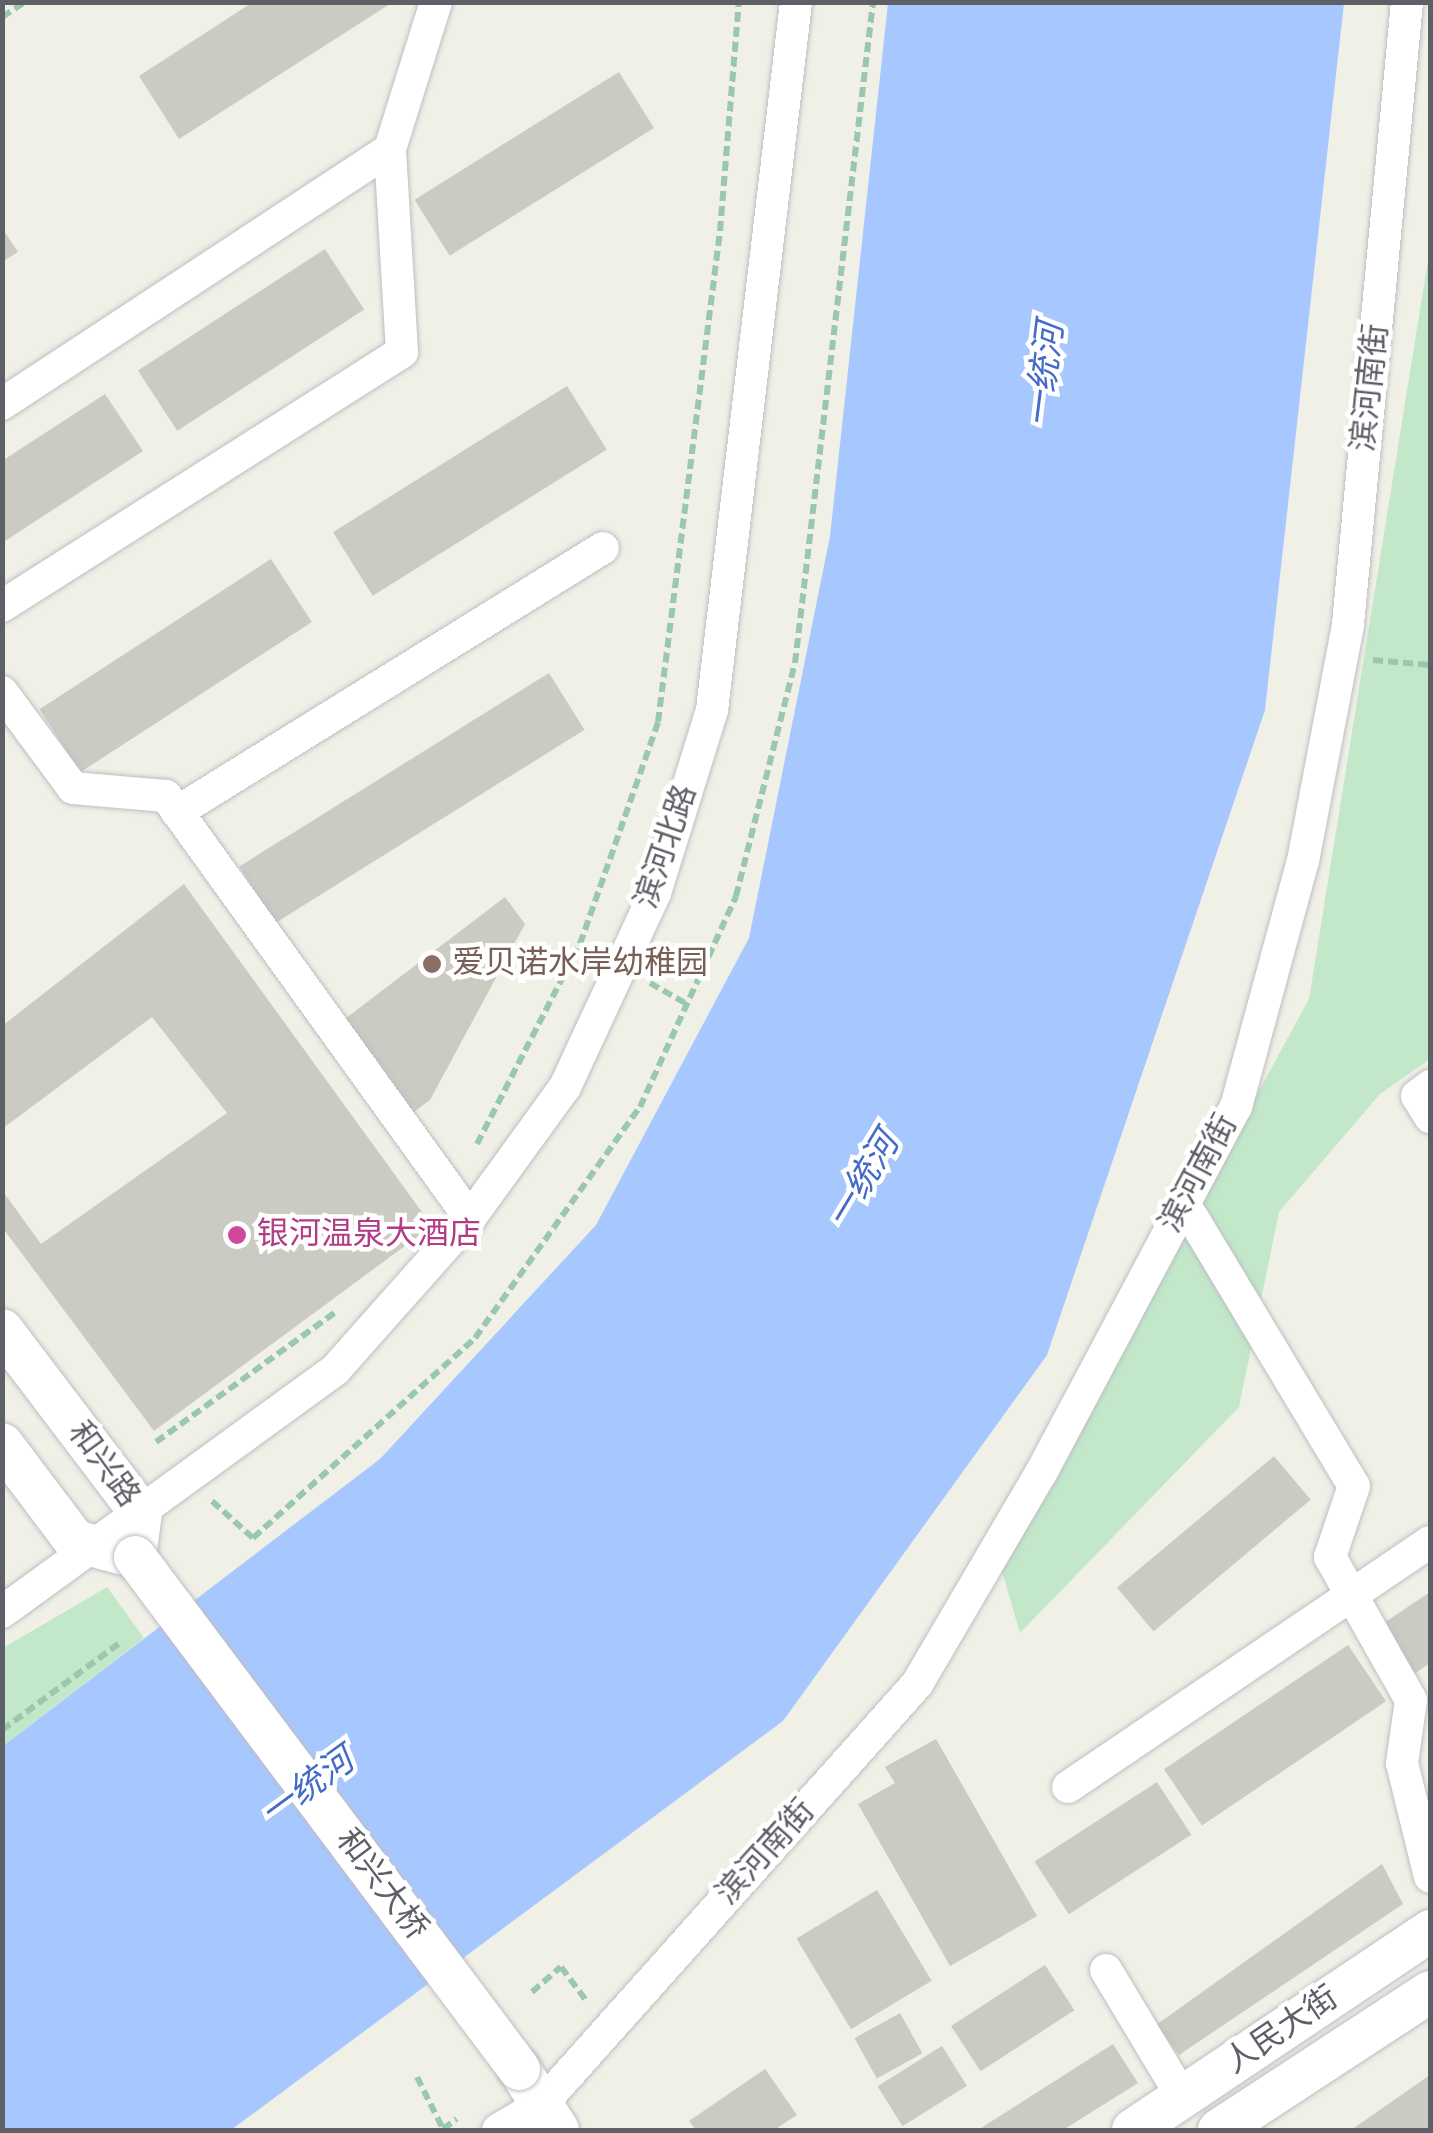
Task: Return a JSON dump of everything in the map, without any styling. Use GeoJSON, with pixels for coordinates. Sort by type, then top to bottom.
{"type":"FeatureCollection","features":[{"type":"Feature","properties":{"kind":"street"},"geometry":{"type":"LineString","coordinates":[[2,606],[402,352],[390,149],[436,2]]}},
{"type":"Feature","properties":{"kind":"street","name":"滨河北路"},"geometry":{"type":"LineString","coordinates":[[2,1612],[336,1369],[461,1206],[565,1087],[655,893],[712,710],[796,2]]}},
{"type":"Feature","properties":{"kind":"street"},"geometry":{"type":"LineString","coordinates":[[1408,2],[1430,37]]}},
{"type":"Feature","properties":{"kind":"street","name":"滨河南街"},"geometry":{"type":"LineString","coordinates":[[498,2130],[540,2101],[917,1684],[1041,1473],[1236,1106],[1304,862],[1342,658],[1408,2]]}},
{"type":"Feature","properties":{"kind":"street"},"geometry":{"type":"LineString","coordinates":[[2,404],[390,149]]}},
{"type":"Feature","properties":{"kind":"street"},"geometry":{"type":"LineString","coordinates":[[177,812],[603,548]]}},
{"type":"Feature","properties":{"kind":"street"},"geometry":{"type":"LineString","coordinates":[[2,692],[73,788],[166,796],[461,1206]]}},
{"type":"Feature","properties":{"kind":"street"},"geometry":{"type":"LineString","coordinates":[[1430,1086],[1417,1096],[1430,1116]]}},
{"type":"Feature","properties":{"kind":"street"},"geometry":{"type":"LineString","coordinates":[[1191,1215],[1354,1486],[1330,1556],[1412,1700],[1402,1763],[1430,1877]]}},
{"type":"Feature","properties":{"kind":"street","name":"和兴路"},"geometry":{"type":"LineString","coordinates":[[2,1330],[141,1513],[135,1556],[90,1549],[2,1444]]}},
{"type":"Feature","properties":{"kind":"street"},"geometry":{"type":"LineString","coordinates":[[1068,1786],[1430,1542]]}},
{"type":"Feature","properties":{"kind":"street","name":"和兴大桥"},"geometry":{"type":"LineString","coordinates":[[135,1556],[540,2101]]}},
{"type":"Feature","properties":{"kind":"street"},"geometry":{"type":"LineString","coordinates":[[1402,1763],[1430,1744]]}},
{"type":"Feature","properties":{"kind":"street","name":"人民大街"},"geometry":{"type":"LineString","coordinates":[[1133,2130],[1430,1931]]}},
{"type":"Feature","properties":{"kind":"street"},"geometry":{"type":"LineString","coordinates":[[1106,1970],[1183,2098]]}},
{"type":"Feature","properties":{"kind":"street","name":"人民大街"},"geometry":{"type":"LineString","coordinates":[[1220,2130],[1430,1992]]}},
{"type":"Feature","properties":{"kind":"path"},"geometry":{"type":"LineString","coordinates":[[2,17],[25,2]]}},
{"type":"Feature","properties":{"kind":"path"},"geometry":{"type":"LineString","coordinates":[[461,1206],[580,944],[658,722],[720,231],[739,2]]}},
{"type":"Feature","properties":{"kind":"path"},"geometry":{"type":"LineString","coordinates":[[1342,658],[1430,665]]}},
{"type":"Feature","properties":{"kind":"path"},"geometry":{"type":"LineString","coordinates":[[644,980],[686,1004]]}},
{"type":"Feature","properties":{"kind":"path"},"geometry":{"type":"LineString","coordinates":[[156,1442],[350,1300]]}},
{"type":"Feature","properties":{"kind":"path"},"geometry":{"type":"LineString","coordinates":[[212,1501],[253,1538]]}},
{"type":"Feature","properties":{"kind":"path"},"geometry":{"type":"LineString","coordinates":[[2,1730],[121,1642]]}},
{"type":"Feature","properties":{"kind":"path"},"geometry":{"type":"LineString","coordinates":[[532,1992],[561,1967],[596,2014]]}},
{"type":"Feature","properties":{"kind":"path"},"geometry":{"type":"LineString","coordinates":[[416,2077],[443,2129],[457,2119]]}},
{"type":"Feature","properties":{"kind":"green space"},"geometry":{"type":"Polygon","coordinates":[[[1430,248],[1430,1059],[1380,1094],[1279,1212],[1239,1407],[1020,1633],[1000,1565],[1309,999],[1430,248]]]}},
{"type":"Feature","properties":{"kind":"green space"},"geometry":{"type":"Polygon","coordinates":[[[107,1587],[144,1638],[3,1746],[3,1648],[107,1587]]]}},
{"type":"Feature","properties":{"kind":"water","name":"一统河"},"geometry":{"type":"Polygon","coordinates":[[[888,3],[1344,3],[1265,710],[1047,1355],[783,1721],[231,2130],[3,2130],[3,1746],[380,1459],[596,1225],[749,938],[830,536],[888,3]]]}},
{"type":"Feature","properties":{"kind":"building"},"geometry":{"type":"Polygon","coordinates":[[[253,2],[393,2],[179,139],[139,76],[253,2]]]}},
{"type":"Feature","properties":{"kind":"building"},"geometry":{"type":"Polygon","coordinates":[[[619,72],[654,128],[450,256],[415,200],[619,72]]]}},
{"type":"Feature","properties":{"kind":"building"},"geometry":{"type":"Polygon","coordinates":[[[2,228],[18,252],[2,262],[2,228]]]}},
{"type":"Feature","properties":{"kind":"building"},"geometry":{"type":"Polygon","coordinates":[[[325,249],[364,309],[177,431],[138,370],[325,249]]]}},
{"type":"Feature","properties":{"kind":"building"},"geometry":{"type":"Polygon","coordinates":[[[567,386],[607,450],[373,596],[333,532],[567,386]]]}},
{"type":"Feature","properties":{"kind":"building"},"geometry":{"type":"Polygon","coordinates":[[[105,394],[143,451],[2,543],[2,461],[105,394]]]}},
{"type":"Feature","properties":{"kind":"building"},"geometry":{"type":"Polygon","coordinates":[[[271,559],[312,622],[80,772],[40,709],[271,559]]]}},
{"type":"Feature","properties":{"kind":"building"},"geometry":{"type":"Polygon","coordinates":[[[549,673],[585,730],[275,923],[239,866],[549,673]]]}},
{"type":"Feature","properties":{"kind":"building","name":"银河温泉大酒店"},"geometry":{"type":"Polygon","coordinates":[[[184,884],[432,1226],[154,1431],[2,1227],[2,1190],[41,1244],[227,1113],[152,1017],[2,1129],[2,1026],[184,884]]]}},
{"type":"Feature","properties":{"kind":"building"},"geometry":{"type":"Polygon","coordinates":[[[505,897],[525,924],[430,1100],[407,1117],[337,1025],[505,897]]]}},
{"type":"Feature","properties":{"kind":"building"},"geometry":{"type":"Polygon","coordinates":[[[1274,1456],[1311,1500],[1154,1631],[1117,1588],[1274,1456]]]}},
{"type":"Feature","properties":{"kind":"building"},"geometry":{"type":"Polygon","coordinates":[[[1430,1592],[1430,1663],[1414,1674],[1381,1625],[1430,1592]]]}},
{"type":"Feature","properties":{"kind":"building"},"geometry":{"type":"Polygon","coordinates":[[[1348,1645],[1386,1701],[1202,1826],[1164,1769],[1348,1645]]]}},
{"type":"Feature","properties":{"kind":"building"},"geometry":{"type":"Polygon","coordinates":[[[936,1739],[1037,1916],[950,1966],[858,1804],[895,1783],[885,1767],[936,1739]]]}},
{"type":"Feature","properties":{"kind":"building"},"geometry":{"type":"Polygon","coordinates":[[[1157,1782],[1191,1835],[1069,1914],[1035,1862],[1157,1782]]]}},
{"type":"Feature","properties":{"kind":"building"},"geometry":{"type":"Polygon","coordinates":[[[1382,1864],[1403,1904],[1179,2055],[1156,2025],[1382,1864]]]}},
{"type":"Feature","properties":{"kind":"building"},"geometry":{"type":"Polygon","coordinates":[[[877,1890],[932,1981],[851,2029],[796,1938],[877,1890]]]}},
{"type":"Feature","properties":{"kind":"building"},"geometry":{"type":"Polygon","coordinates":[[[1045,1965],[1074,2010],[980,2071],[951,2026],[1045,1965]]]}},
{"type":"Feature","properties":{"kind":"building"},"geometry":{"type":"Polygon","coordinates":[[[900,2013],[922,2053],[877,2078],[855,2038],[900,2013]]]}},
{"type":"Feature","properties":{"kind":"building"},"geometry":{"type":"Polygon","coordinates":[[[1113,2044],[1138,2083],[1063,2130],[978,2130],[1113,2044]]]}},
{"type":"Feature","properties":{"kind":"building"},"geometry":{"type":"Polygon","coordinates":[[[942,2046],[967,2086],[902,2126],[878,2086],[942,2046]]]}},
{"type":"Feature","properties":{"kind":"building"},"geometry":{"type":"Polygon","coordinates":[[[765,2069],[797,2115],[774,2130],[696,2130],[689,2121],[765,2069]]]}},
{"type":"Feature","properties":{"kind":"building"},"geometry":{"type":"Polygon","coordinates":[[[1430,2075],[1430,2130],[1351,2130],[1430,2075]]]}},
{"type":"Feature","properties":{"kind":"place","name":"爱贝诺水岸幼稚园"},"geometry":{"type":"Point","coordinates":[432,964]}},
{"type":"Feature","properties":{"kind":"place","name":"银河温泉大酒店"},"geometry":{"type":"Point","coordinates":[237,1235]}}]}
